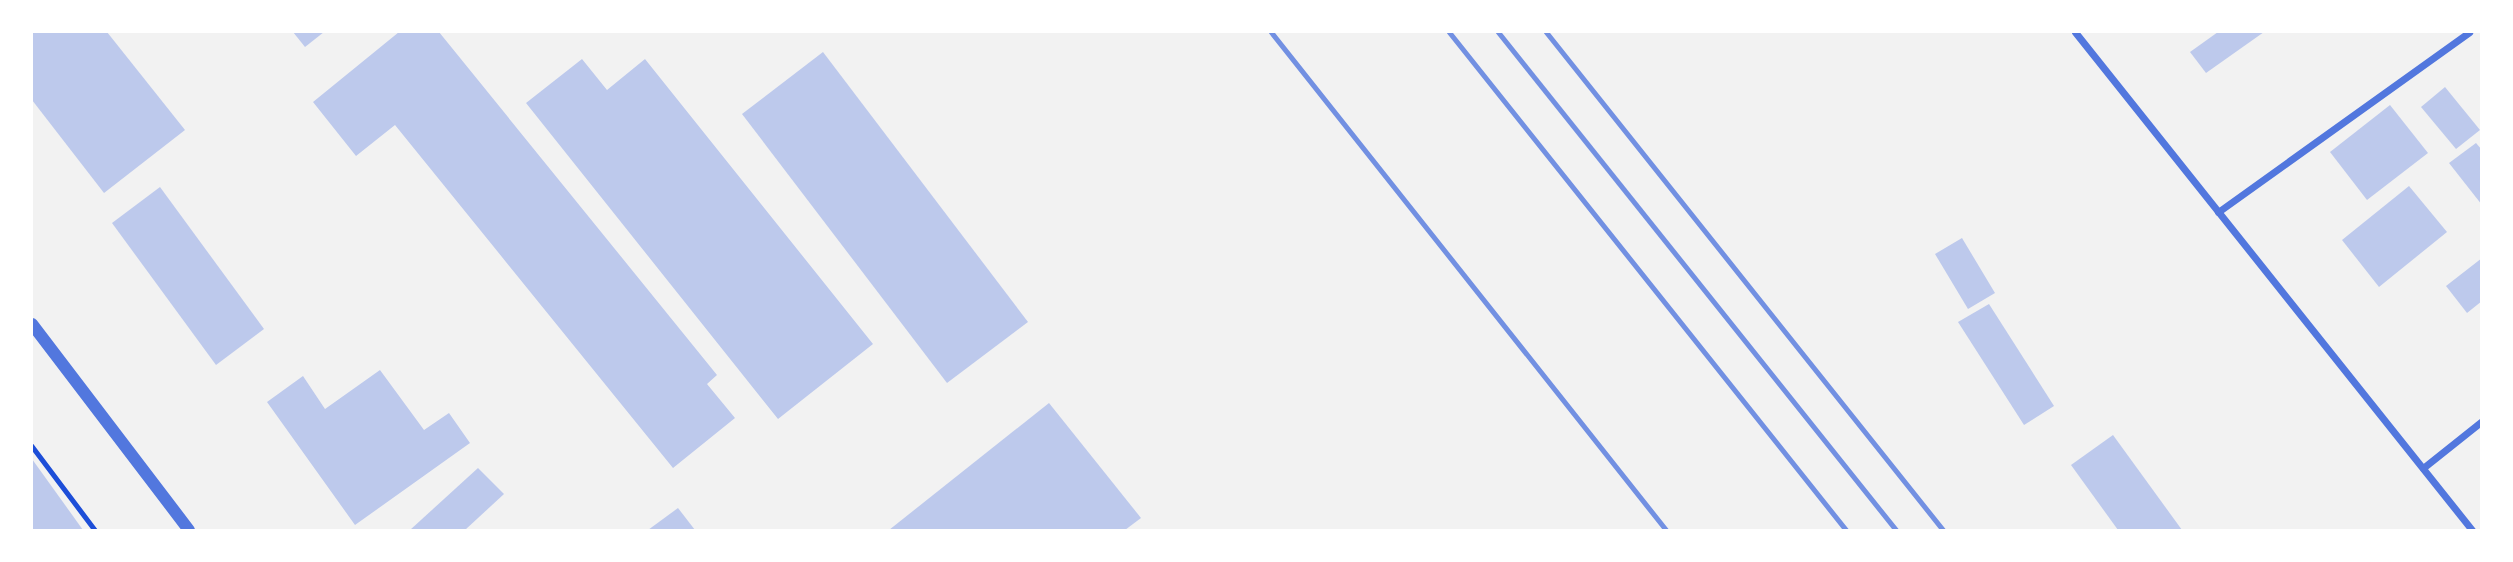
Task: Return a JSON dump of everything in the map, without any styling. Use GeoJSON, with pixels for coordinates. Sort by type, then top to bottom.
{"type":"FeatureCollection","features":[{"type":"Feature","properties":{"kind":"street"},"geometry":{"type":"LineString","coordinates":[[2075,32],[2472,530]]}},
{"type":"Feature","properties":{"kind":"street"},"geometry":{"type":"LineString","coordinates":[[2218,212],[2469,32]]}},
{"type":"Feature","properties":{"kind":"street"},"geometry":{"type":"LineString","coordinates":[[32,324],[189,530]]}},
{"type":"Feature","properties":{"kind":"street"},"geometry":{"type":"LineString","coordinates":[[2423,468],[2482,421]]}},
{"type":"Feature","properties":{"kind":"path"},"geometry":{"type":"LineString","coordinates":[[32,446],[95,530]]}},
{"type":"Feature","properties":{"kind":"building"},"geometry":{"type":"Polygon","coordinates":[[[32,32],[107,32],[185,130],[104,193],[32,100],[32,32]]]}},
{"type":"Feature","properties":{"kind":"building"},"geometry":{"type":"Polygon","coordinates":[[[293,32],[324,32],[305,47],[293,32]]]}},
{"type":"Feature","properties":{"kind":"building"},"geometry":{"type":"Polygon","coordinates":[[[399,32],[439,32],[717,375],[707,384],[735,418],[673,468],[395,125],[356,156],[313,102],[399,32]]]}},
{"type":"Feature","properties":{"kind":"building"},"geometry":{"type":"Polygon","coordinates":[[[2218,32],[2264,32],[2206,73],[2190,52],[2218,32]]]}},
{"type":"Feature","properties":{"kind":"building"},"geometry":{"type":"Polygon","coordinates":[[[823,52],[1028,322],[947,383],[742,114],[823,52]]]}},
{"type":"Feature","properties":{"kind":"building"},"geometry":{"type":"Polygon","coordinates":[[[582,59],[607,90],[645,59],[873,344],[778,419],[526,103],[582,59]]]}},
{"type":"Feature","properties":{"kind":"building"},"geometry":{"type":"Polygon","coordinates":[[[2445,87],[2480,130],[2456,149],[2421,107],[2445,87]]]}},
{"type":"Feature","properties":{"kind":"building"},"geometry":{"type":"Polygon","coordinates":[[[2390,105],[2428,153],[2367,200],[2330,152],[2390,105]]]}},
{"type":"Feature","properties":{"kind":"building"},"geometry":{"type":"Polygon","coordinates":[[[2476,143],[2482,150],[2482,205],[2449,163],[2476,143]]]}},
{"type":"Feature","properties":{"kind":"building"},"geometry":{"type":"Polygon","coordinates":[[[2409,186],[2447,232],[2379,287],[2342,240],[2409,186]]]}},
{"type":"Feature","properties":{"kind":"building"},"geometry":{"type":"Polygon","coordinates":[[[160,187],[264,329],[216,365],[112,223],[160,187]]]}},
{"type":"Feature","properties":{"kind":"building"},"geometry":{"type":"Polygon","coordinates":[[[1962,238],[1995,293],[1968,309],[1935,254],[1962,238]]]}},
{"type":"Feature","properties":{"kind":"building"},"geometry":{"type":"Polygon","coordinates":[[[2482,258],[2482,301],[2467,313],[2446,286],[2482,258]]]}},
{"type":"Feature","properties":{"kind":"building"},"geometry":{"type":"Polygon","coordinates":[[[1989,304],[2054,406],[2024,425],[1958,322],[1989,304]]]}},
{"type":"Feature","properties":{"kind":"building"},"geometry":{"type":"Polygon","coordinates":[[[380,370],[424,430],[449,413],[470,443],[355,525],[267,402],[303,376],[325,409],[380,370]]]}},
{"type":"Feature","properties":{"kind":"building"},"geometry":{"type":"Polygon","coordinates":[[[1049,403],[1141,518],[1125,530],[889,530],[1049,403]]]}},
{"type":"Feature","properties":{"kind":"building"},"geometry":{"type":"Polygon","coordinates":[[[2113,435],[2182,530],[2118,530],[2071,465],[2113,435]]]}},
{"type":"Feature","properties":{"kind":"building"},"geometry":{"type":"Polygon","coordinates":[[[32,459],[83,530],[32,530],[32,459]]]}},
{"type":"Feature","properties":{"kind":"building"},"geometry":{"type":"Polygon","coordinates":[[[478,468],[504,494],[465,530],[410,530],[478,468]]]}},
{"type":"Feature","properties":{"kind":"building"},"geometry":{"type":"Polygon","coordinates":[[[678,508],[695,530],[648,530],[678,508]]]}},
{"type":"Feature","properties":{"kind":"railway"},"geometry":{"type":"LineString","coordinates":[[1271,32],[1666,530]]}},
{"type":"Feature","properties":{"kind":"railway"},"geometry":{"type":"LineString","coordinates":[[1449,32],[1846,530]]}},
{"type":"Feature","properties":{"kind":"railway"},"geometry":{"type":"LineString","coordinates":[[1498,32],[1896,530]]}},
{"type":"Feature","properties":{"kind":"railway"},"geometry":{"type":"LineString","coordinates":[[1546,32],[1943,530]]}}]}
